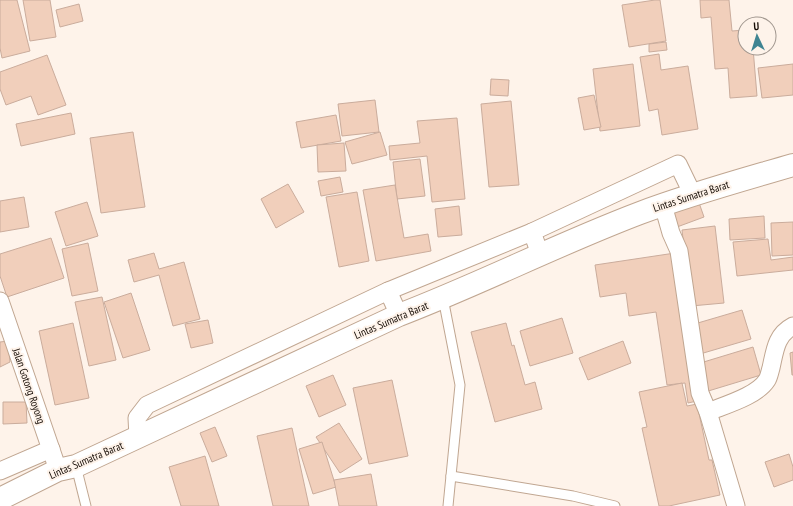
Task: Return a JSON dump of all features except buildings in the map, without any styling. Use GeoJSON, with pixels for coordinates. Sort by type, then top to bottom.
{"type":"FeatureCollection","features":[{"type":"Feature","properties":{"kind":"highway","name":"Lintas Sumatra Barat"},"geometry":{"type":"LineString","coordinates":[[0,500],[399,315],[443,298],[540,254],[640,213],[693,195],[793,165]]}},
{"type":"Feature","properties":{"kind":"street"},"geometry":{"type":"LineString","coordinates":[[138,437],[137,418],[148,405],[388,291],[532,232],[678,164],[693,195]]}},
{"type":"Feature","properties":{"kind":"street"},"geometry":{"type":"LineString","coordinates":[[663,205],[679,251],[700,393],[708,412],[736,506]]}},
{"type":"Feature","properties":{"kind":"street"},"geometry":{"type":"LineString","coordinates":[[532,232],[540,254]]}},
{"type":"Feature","properties":{"kind":"street"},"geometry":{"type":"LineString","coordinates":[[388,291],[399,315]]}},
{"type":"Feature","properties":{"kind":"street","name":"Jalan Gotong Royong"},"geometry":{"type":"LineString","coordinates":[[0,301],[51,449],[67,468]]}},
{"type":"Feature","properties":{"kind":"street"},"geometry":{"type":"LineString","coordinates":[[708,412],[739,400],[756,390],[768,379],[778,340],[783,332],[793,326]]}},
{"type":"Feature","properties":{"kind":"street"},"geometry":{"type":"LineString","coordinates":[[0,471],[51,449]]}},
{"type":"Feature","properties":{"kind":"lane"},"geometry":{"type":"LineString","coordinates":[[443,298],[460,386],[448,506]]}},
{"type":"Feature","properties":{"kind":"lane"},"geometry":{"type":"LineString","coordinates":[[67,468],[86,506]]}},
{"type":"Feature","properties":{"kind":"lane"},"geometry":{"type":"LineString","coordinates":[[451,476],[573,496],[615,506]]}}]}
